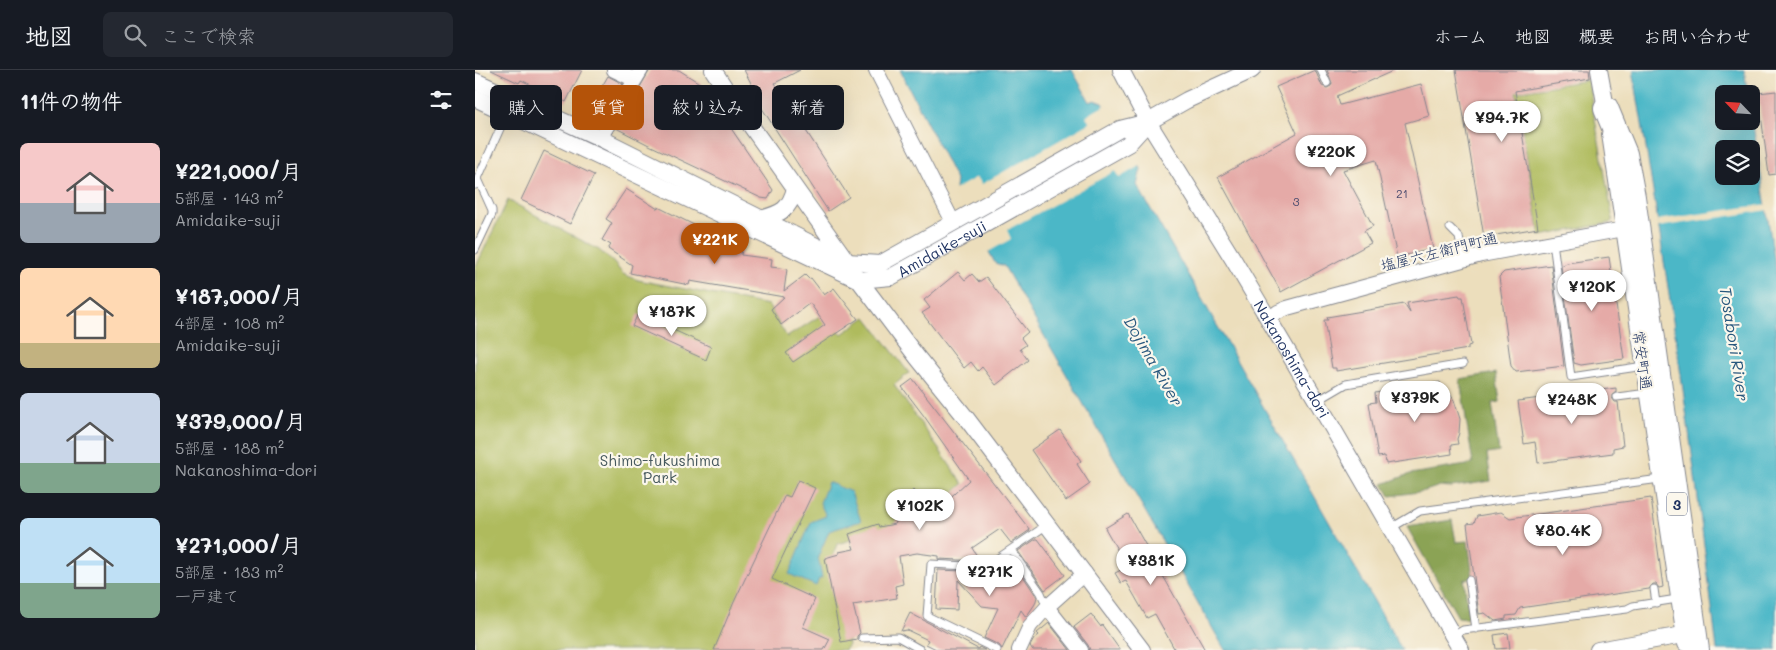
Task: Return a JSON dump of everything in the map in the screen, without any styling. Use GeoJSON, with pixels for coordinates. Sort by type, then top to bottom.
{"type":"FeatureCollection","features":[{"type":"Feature","properties":{"kind":"highway","name":"3"},"geometry":{"type":"LineString","coordinates":[[1606,108],[1625,154],[1633,197],[1650,362],[1689,645]]}},
{"type":"Feature","properties":{"kind":"street"},"geometry":{"type":"LineString","coordinates":[[600,138],[638,75],[614,70]]}},
{"type":"Feature","properties":{"kind":"street"},"geometry":{"type":"LineString","coordinates":[[713,70],[795,189],[847,262],[857,273],[859,280]]}},
{"type":"Feature","properties":{"kind":"street"},"geometry":{"type":"LineString","coordinates":[[876,70],[953,222]]}},
{"type":"Feature","properties":{"kind":"street","name":"Nakanoshima-dori"},"geometry":{"type":"LineString","coordinates":[[1121,70],[1148,122],[1317,401],[1457,643]]}},
{"type":"Feature","properties":{"kind":"street","name":"常安町通"},"geometry":{"type":"LineString","coordinates":[[1599,70],[1623,229],[1650,362],[1648,393],[1677,599],[1689,645]]}},
{"type":"Feature","properties":{"kind":"street","name":"Amidaike-suji"},"geometry":{"type":"LineString","coordinates":[[562,124],[600,138],[847,262],[880,264],[1120,129],[1148,122],[1243,72]]}},
{"type":"Feature","properties":{"kind":"street","name":"Amidaike-suji"},"geometry":{"type":"LineString","coordinates":[[475,81],[490,92]]}},
{"type":"Feature","properties":{"kind":"street","name":"Amidaike-suji"},"geometry":{"type":"LineString","coordinates":[[475,98],[490,101]]}},
{"type":"Feature","properties":{"kind":"street","name":"Amidaike-suji"},"geometry":{"type":"LineString","coordinates":[[558,130],[859,280],[894,276],[1128,144],[1148,122]]}},
{"type":"Feature","properties":{"kind":"street"},"geometry":{"type":"LineString","coordinates":[[761,219],[784,210],[793,198],[795,189]]}},
{"type":"Feature","properties":{"kind":"street","name":"塩屋六左衛門町通"},"geometry":{"type":"LineString","coordinates":[[1268,319],[1287,308],[1463,259],[1623,229]]}},
{"type":"Feature","properties":{"kind":"street"},"geometry":{"type":"LineString","coordinates":[[832,254],[859,280],[920,362],[967,419],[1048,524],[1142,650]]}},
{"type":"Feature","properties":{"kind":"street"},"geometry":{"type":"LineString","coordinates":[[847,262],[873,273],[894,276]]}},
{"type":"Feature","properties":{"kind":"street"},"geometry":{"type":"LineString","coordinates":[[1019,650],[1030,626],[1047,607],[1085,573]]}},
{"type":"Feature","properties":{"kind":"street"},"geometry":{"type":"LineString","coordinates":[[1047,607],[1081,650]]}},
{"type":"Feature","properties":{"kind":"street"},"geometry":{"type":"LineString","coordinates":[[1598,650],[1689,645]]}},
{"type":"Feature","properties":{"kind":"lane"},"geometry":{"type":"LineString","coordinates":[[1321,70],[1327,83]]}},
{"type":"Feature","properties":{"kind":"lane"},"geometry":{"type":"LineString","coordinates":[[475,250],[492,214],[492,210],[476,182],[499,130]]}},
{"type":"Feature","properties":{"kind":"lane"},"geometry":{"type":"LineString","coordinates":[[1450,228],[1459,237],[1463,259]]}},
{"type":"Feature","properties":{"kind":"lane"},"geometry":{"type":"LineString","coordinates":[[1553,242],[1571,377],[1650,362]]}},
{"type":"Feature","properties":{"kind":"lane"},"geometry":{"type":"LineString","coordinates":[[1317,401],[1345,384],[1463,364]]}},
{"type":"Feature","properties":{"kind":"lane"},"geometry":{"type":"LineString","coordinates":[[1617,397],[1648,393]]}},
{"type":"Feature","properties":{"kind":"lane"},"geometry":{"type":"LineString","coordinates":[[1390,528],[1420,511],[1660,479]]}},
{"type":"Feature","properties":{"kind":"lane"},"geometry":{"type":"LineString","coordinates":[[997,650],[927,616],[931,564],[985,567],[1048,524]]}},
{"type":"Feature","properties":{"kind":"lane"},"geometry":{"type":"LineString","coordinates":[[1011,550],[1041,593],[1047,607]]}},
{"type":"Feature","properties":{"kind":"lane"},"geometry":{"type":"LineString","coordinates":[[1469,580],[1476,628]]}},
{"type":"Feature","properties":{"kind":"lane"},"geometry":{"type":"LineString","coordinates":[[1654,589],[1656,603]]}},
{"type":"Feature","properties":{"kind":"lane"},"geometry":{"type":"LineString","coordinates":[[1457,643],[1463,630],[1627,609],[1633,606],[1677,599]]}},
{"type":"Feature","properties":{"kind":"lane"},"geometry":{"type":"LineString","coordinates":[[861,638],[897,637],[921,650]]}},
{"type":"Feature","properties":{"kind":"green space"},"geometry":{"type":"Polygon","coordinates":[[[1588,80],[1613,220],[1610,223],[1540,236],[1516,92],[1588,80]]]}},
{"type":"Feature","properties":{"kind":"green space","name":"Shimo-fukushima Park"},"geometry":{"type":"Polygon","coordinates":[[[508,200],[599,250],[623,274],[638,280],[768,305],[787,337],[823,314],[842,334],[866,317],[909,373],[894,385],[963,484],[931,513],[915,491],[895,527],[837,544],[831,561],[849,645],[845,650],[475,650],[475,268],[508,200]]]}},
{"type":"Feature","properties":{"kind":"green space"},"geometry":{"type":"Polygon","coordinates":[[[1496,373],[1500,402],[1492,403],[1499,452],[1487,454],[1491,481],[1451,487],[1440,486],[1425,491],[1390,496],[1383,484],[1410,474],[1473,464],[1460,379],[1496,373]]]}},
{"type":"Feature","properties":{"kind":"green space"},"geometry":{"type":"Polygon","coordinates":[[[1452,520],[1456,542],[1468,541],[1473,578],[1464,580],[1469,615],[1466,618],[1458,617],[1407,527],[1452,520]]]}},
{"type":"Feature","properties":{"kind":"water","name":"Dojima River"},"geometry":{"type":"Polygon","coordinates":[[[900,70],[1072,70],[1090,102],[1095,100],[1103,103],[1141,169],[1137,185],[1402,650],[1225,650],[1004,266],[995,263],[955,189],[956,180],[900,70]]]}},
{"type":"Feature","properties":{"kind":"water","name":"Tosabori River"},"geometry":{"type":"Polygon","coordinates":[[[1633,70],[1744,70],[1746,85],[1715,85],[1715,130],[1754,130],[1755,140],[1715,140],[1715,185],[1760,185],[1760,170],[1776,270],[1776,650],[1717,650],[1668,287],[1633,70]]]}},
{"type":"Feature","properties":{"kind":"water"},"geometry":{"type":"Polygon","coordinates":[[[828,482],[851,492],[861,521],[829,531],[818,557],[822,578],[819,579],[816,586],[789,574],[811,522],[826,516],[820,503],[828,482]]]}},
{"type":"Feature","properties":{"kind":"pier"},"geometry":{"type":"Polygon","coordinates":[[[1107,104],[1141,165],[1119,178],[1115,171],[1007,230],[1011,239],[988,252],[954,190],[977,177],[982,184],[1090,123],[1086,116],[1107,104]]]}},
{"type":"Feature","properties":{"kind":"pier"},"geometry":{"type":"Polygon","coordinates":[[[1768,204],[1769,210],[1658,227],[1657,220],[1768,204]]]}},
{"type":"Feature","properties":{"kind":"building"},"geometry":{"type":"Polygon","coordinates":[[[491,70],[582,70],[574,85],[572,85],[572,90],[566,102],[562,100],[562,85],[531,85],[521,80],[519,83],[491,70]]]}},
{"type":"Feature","properties":{"kind":"building"},"geometry":{"type":"Polygon","coordinates":[[[650,70],[679,70],[701,84],[654,85],[654,130],[732,130],[773,190],[768,199],[761,198],[620,130],[644,130],[644,85],[641,85],[650,70]]]}},
{"type":"Feature","properties":{"kind":"building"},"geometry":{"type":"Polygon","coordinates":[[[744,70],[800,70],[775,83],[776,85],[772,85],[772,124],[762,108],[762,85],[752,85],[744,70]]]}},
{"type":"Feature","properties":{"kind":"building"},"geometry":{"type":"Polygon","coordinates":[[[1315,70],[1322,86],[1327,88],[1332,83],[1327,70],[1395,70],[1337,96],[1340,105],[1421,84],[1429,116],[1405,123],[1433,249],[1397,257],[1376,160],[1343,170],[1373,226],[1364,231],[1371,243],[1281,292],[1218,177],[1297,133],[1276,87],[1315,70]]]}},
{"type":"Feature","properties":{"kind":"building"},"geometry":{"type":"Polygon","coordinates":[[[1456,70],[1589,70],[1590,78],[1515,91],[1538,228],[1484,237],[1456,70]]]}},
{"type":"Feature","properties":{"kind":"building"},"geometry":{"type":"Polygon","coordinates":[[[608,76],[623,84],[622,85],[603,85],[608,76]]]}},
{"type":"Feature","properties":{"kind":"building"},"geometry":{"type":"Polygon","coordinates":[[[1776,91],[1776,174],[1769,175],[1760,108],[1760,93],[1776,91]]]}},
{"type":"Feature","properties":{"kind":"building"},"geometry":{"type":"Polygon","coordinates":[[[776,130],[806,130],[849,197],[828,211],[776,130]]]}},
{"type":"Feature","properties":{"kind":"building"},"geometry":{"type":"Polygon","coordinates":[[[544,151],[594,175],[570,224],[521,200],[544,151]]]}},
{"type":"Feature","properties":{"kind":"building"},"geometry":{"type":"Polygon","coordinates":[[[626,189],[658,209],[658,207],[722,239],[729,240],[728,243],[736,244],[736,247],[742,248],[741,255],[772,259],[771,267],[787,269],[784,291],[805,275],[809,279],[811,278],[824,295],[834,288],[858,319],[793,362],[786,353],[825,325],[810,303],[781,325],[771,309],[784,297],[690,281],[689,285],[630,273],[632,265],[608,249],[611,245],[602,240],[612,223],[606,219],[626,189]]]}},
{"type":"Feature","properties":{"kind":"building"},"geometry":{"type":"Polygon","coordinates":[[[1609,257],[1624,359],[1581,365],[1574,363],[1561,266],[1567,263],[1609,257]]]}},
{"type":"Feature","properties":{"kind":"building"},"geometry":{"type":"Polygon","coordinates":[[[1551,265],[1564,366],[1516,372],[1511,366],[1499,277],[1504,272],[1551,265]]]}},
{"type":"Feature","properties":{"kind":"building"},"geometry":{"type":"Polygon","coordinates":[[[958,272],[965,280],[972,274],[979,282],[986,277],[1028,332],[1021,338],[1026,345],[1020,349],[1028,360],[996,385],[982,367],[978,371],[971,362],[964,368],[922,313],[930,308],[924,300],[958,272]]]}},
{"type":"Feature","properties":{"kind":"building"},"geometry":{"type":"Polygon","coordinates":[[[1459,295],[1463,297],[1471,345],[1468,346],[1468,349],[1336,371],[1336,368],[1332,368],[1324,320],[1328,320],[1327,317],[1404,304],[1410,313],[1407,303],[1459,295]]]}},
{"type":"Feature","properties":{"kind":"building"},"geometry":{"type":"Polygon","coordinates":[[[638,314],[711,347],[706,360],[632,326],[638,314]]]}},
{"type":"Feature","properties":{"kind":"building"},"geometry":{"type":"Polygon","coordinates":[[[913,379],[1030,530],[1011,543],[1000,529],[972,548],[980,561],[939,559],[939,556],[917,553],[899,556],[903,584],[895,586],[897,598],[853,605],[860,633],[857,639],[841,642],[825,558],[839,554],[839,552],[854,549],[849,534],[878,524],[879,527],[895,524],[913,490],[924,506],[927,519],[969,480],[902,387],[913,379]]]}},
{"type":"Feature","properties":{"kind":"building"},"geometry":{"type":"Polygon","coordinates":[[[1440,382],[1442,391],[1447,390],[1454,400],[1460,419],[1458,444],[1451,445],[1452,454],[1386,464],[1385,456],[1378,457],[1369,403],[1376,402],[1375,393],[1440,382]]]}},
{"type":"Feature","properties":{"kind":"building"},"geometry":{"type":"Polygon","coordinates":[[[1616,388],[1612,398],[1615,402],[1618,402],[1623,446],[1613,448],[1613,453],[1538,463],[1535,442],[1524,444],[1518,401],[1616,388]]]}},
{"type":"Feature","properties":{"kind":"building"},"geometry":{"type":"Polygon","coordinates":[[[1060,430],[1081,461],[1077,464],[1090,484],[1066,501],[1031,450],[1060,430]]]}},
{"type":"Feature","properties":{"kind":"building"},"geometry":{"type":"Polygon","coordinates":[[[798,480],[815,488],[772,579],[815,599],[803,627],[830,639],[824,650],[714,650],[734,602],[785,495],[790,497],[798,480]]]}},
{"type":"Feature","properties":{"kind":"building"},"geometry":{"type":"Polygon","coordinates":[[[1651,498],[1663,587],[1659,588],[1656,584],[1653,584],[1649,589],[1520,608],[1516,615],[1506,616],[1506,619],[1495,621],[1485,613],[1479,614],[1467,524],[1474,523],[1477,516],[1501,512],[1510,518],[1651,498]]]}},
{"type":"Feature","properties":{"kind":"building"},"geometry":{"type":"Polygon","coordinates":[[[1128,514],[1205,650],[1175,650],[1155,614],[1147,618],[1126,581],[1121,583],[1115,573],[1127,567],[1105,528],[1128,514]]]}},
{"type":"Feature","properties":{"kind":"building"},"geometry":{"type":"Polygon","coordinates":[[[1038,539],[1065,575],[1045,590],[1018,551],[1038,539]]]}},
{"type":"Feature","properties":{"kind":"building"},"geometry":{"type":"Polygon","coordinates":[[[1015,564],[1037,597],[1035,604],[1026,617],[1021,610],[1002,649],[999,645],[984,638],[998,608],[982,606],[958,580],[957,610],[936,609],[938,570],[987,572],[992,580],[1015,564]]]}},
{"type":"Feature","properties":{"kind":"building"},"geometry":{"type":"Polygon","coordinates":[[[910,613],[978,649],[979,647],[985,650],[938,650],[926,644],[928,640],[907,630],[901,631],[910,613]]]}},
{"type":"Feature","properties":{"kind":"building"},"geometry":{"type":"Polygon","coordinates":[[[1091,614],[1101,627],[1102,625],[1120,650],[1090,650],[1074,627],[1091,614]]]}},
{"type":"Feature","properties":{"kind":"building"},"geometry":{"type":"Polygon","coordinates":[[[1049,623],[1070,650],[1033,650],[1030,646],[1039,635],[1037,633],[1049,623]]]}},
{"type":"Feature","properties":{"kind":"building"},"geometry":{"type":"Polygon","coordinates":[[[1508,633],[1510,648],[1496,649],[1494,635],[1508,633]]]}}]}
